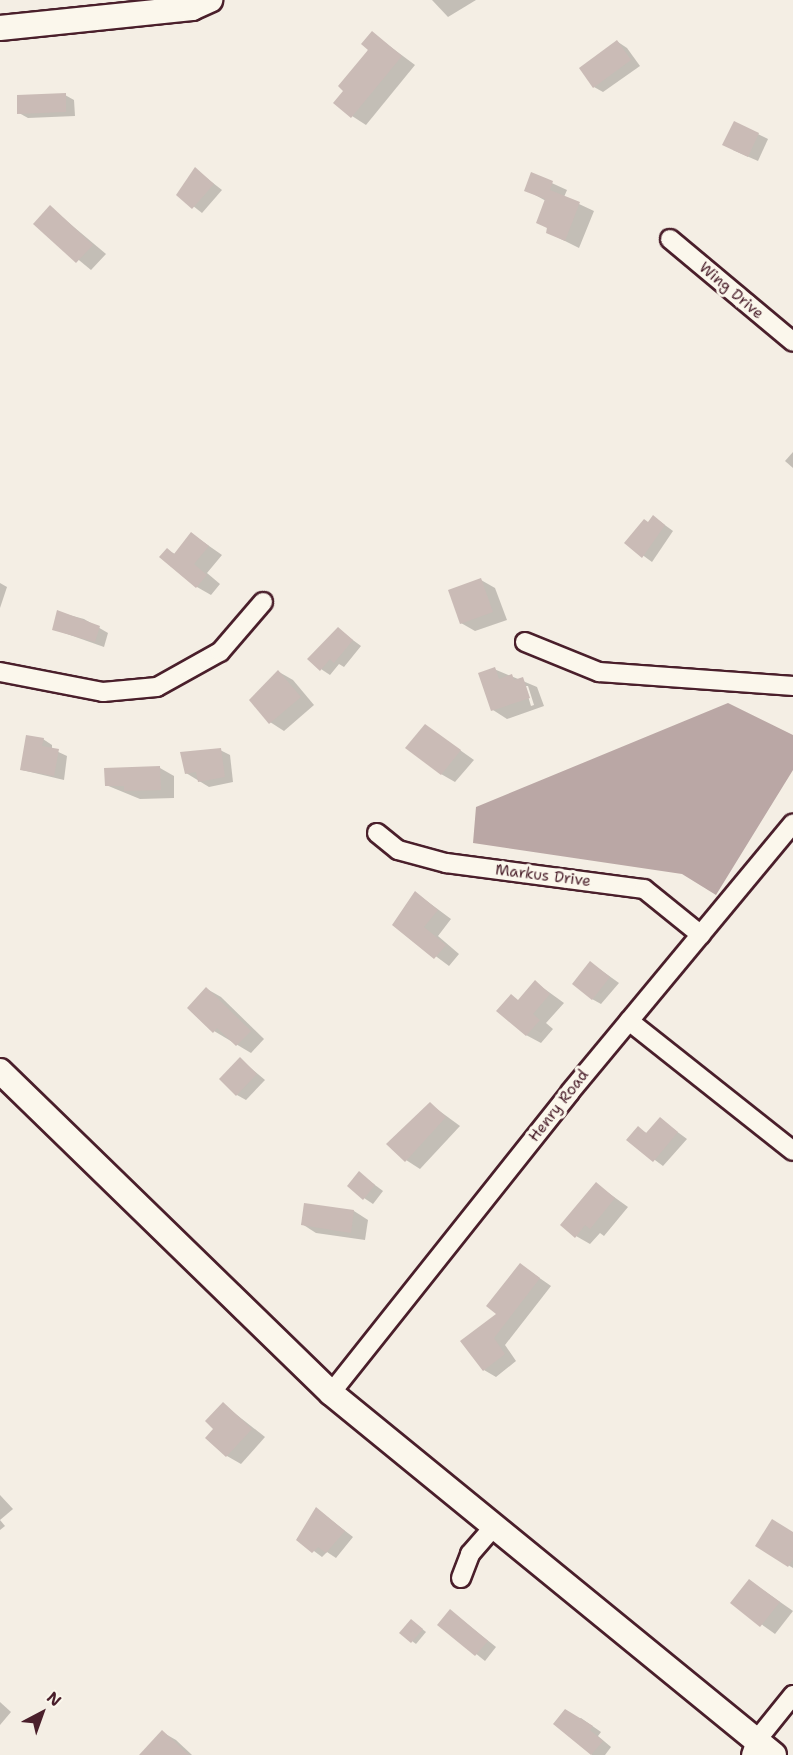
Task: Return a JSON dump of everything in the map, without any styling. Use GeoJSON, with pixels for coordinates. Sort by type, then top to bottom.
{"type":"FeatureCollection","features":[{"type":"Feature","properties":{"kind":"main road"},"geometry":{"type":"LineString","coordinates":[[0,28],[195,3]]}},
{"type":"Feature","properties":{"kind":"main road"},"geometry":{"type":"LineString","coordinates":[[0,1071],[331,1393],[760,1750]]}},
{"type":"Feature","properties":{"kind":"street","name":"Wing Drive"},"geometry":{"type":"LineString","coordinates":[[670,239],[793,342]]}},
{"type":"Feature","properties":{"kind":"street"},"geometry":{"type":"LineString","coordinates":[[0,672],[104,692],[157,687],[220,652],[263,602]]}},
{"type":"Feature","properties":{"kind":"street"},"geometry":{"type":"LineString","coordinates":[[525,642],[599,672],[793,686]]}},
{"type":"Feature","properties":{"kind":"street","name":"Henry Road"},"geometry":{"type":"LineString","coordinates":[[331,1393],[629,1021],[793,823]]}},
{"type":"Feature","properties":{"kind":"street","name":"Markus Drive"},"geometry":{"type":"LineString","coordinates":[[377,833],[398,850],[446,863],[644,889],[701,935]]}},
{"type":"Feature","properties":{"kind":"street"},"geometry":{"type":"LineString","coordinates":[[629,1021],[793,1151]]}},
{"type":"Feature","properties":{"kind":"street"},"geometry":{"type":"LineString","coordinates":[[461,1578],[470,1554],[492,1529]]}},
{"type":"Feature","properties":{"kind":"street"},"geometry":{"type":"LineString","coordinates":[[760,1750],[793,1695]]}},
{"type":"Feature","properties":{"kind":"shaded area"},"geometry":{"type":"Polygon","coordinates":[[[728,703],[793,735],[793,770],[716,895],[682,874],[473,843],[476,807],[728,703]]]}},
{"type":"Feature","properties":{"kind":"building"},"geometry":{"type":"Polygon","coordinates":[[[372,31],[402,56],[351,118],[333,103],[343,91],[338,86],[368,50],[361,44],[372,31]]]}},
{"type":"Feature","properties":{"kind":"building"},"geometry":{"type":"Polygon","coordinates":[[[617,40],[631,60],[593,88],[579,68],[617,40]]]}},
{"type":"Feature","properties":{"kind":"building"},"geometry":{"type":"Polygon","coordinates":[[[66,93],[66,112],[17,114],[17,95],[66,93]]]}},
{"type":"Feature","properties":{"kind":"building"},"geometry":{"type":"Polygon","coordinates":[[[734,121],[759,133],[748,157],[722,145],[734,121]]]}},
{"type":"Feature","properties":{"kind":"building"},"geometry":{"type":"Polygon","coordinates":[[[195,167],[214,184],[192,209],[176,195],[195,167]]]}},
{"type":"Feature","properties":{"kind":"building"},"geometry":{"type":"Polygon","coordinates":[[[531,172],[553,181],[550,190],[580,202],[565,241],[546,233],[547,228],[536,223],[545,199],[524,191],[531,172]]]}},
{"type":"Feature","properties":{"kind":"building"},"geometry":{"type":"Polygon","coordinates":[[[50,205],[93,245],[76,263],[33,224],[50,205]]]}},
{"type":"Feature","properties":{"kind":"building"},"geometry":{"type":"Polygon","coordinates":[[[653,515],[665,525],[642,558],[624,543],[644,519],[648,522],[653,515]]]}},
{"type":"Feature","properties":{"kind":"building"},"geometry":{"type":"Polygon","coordinates":[[[191,532],[209,546],[194,564],[207,575],[196,588],[159,557],[167,548],[174,554],[191,532]]]}},
{"type":"Feature","properties":{"kind":"building"},"geometry":{"type":"Polygon","coordinates":[[[481,578],[493,612],[460,624],[448,590],[481,578]]]}},
{"type":"Feature","properties":{"kind":"building"},"geometry":{"type":"Polygon","coordinates":[[[57,610],[100,626],[95,642],[52,630],[57,610]]]}},
{"type":"Feature","properties":{"kind":"building"},"geometry":{"type":"Polygon","coordinates":[[[338,627],[353,640],[334,663],[330,659],[320,671],[307,659],[338,627]]]}},
{"type":"Feature","properties":{"kind":"building"},"geometry":{"type":"Polygon","coordinates":[[[495,667],[499,679],[512,674],[514,680],[523,677],[530,698],[491,711],[478,673],[495,667]]]}},
{"type":"Feature","properties":{"kind":"building"},"geometry":{"type":"Polygon","coordinates":[[[278,670],[301,697],[269,724],[249,700],[278,670]]]}},
{"type":"Feature","properties":{"kind":"building"},"geometry":{"type":"Polygon","coordinates":[[[425,724],[461,750],[441,775],[405,748],[425,724]]]}},
{"type":"Feature","properties":{"kind":"building"},"geometry":{"type":"Polygon","coordinates":[[[26,735],[44,738],[42,746],[59,749],[54,776],[20,770],[26,735]]]}},
{"type":"Feature","properties":{"kind":"building"},"geometry":{"type":"Polygon","coordinates":[[[221,748],[225,777],[198,782],[196,772],[185,774],[180,752],[221,748]]]}},
{"type":"Feature","properties":{"kind":"building"},"geometry":{"type":"Polygon","coordinates":[[[160,766],[161,790],[124,791],[124,786],[105,786],[104,768],[160,766]]]}},
{"type":"Feature","properties":{"kind":"building"},"geometry":{"type":"Polygon","coordinates":[[[415,891],[438,910],[424,927],[446,945],[434,959],[392,925],[415,891]]]}},
{"type":"Feature","properties":{"kind":"building"},"geometry":{"type":"Polygon","coordinates":[[[590,961],[610,977],[592,1000],[572,984],[590,961]]]}},
{"type":"Feature","properties":{"kind":"building"},"geometry":{"type":"Polygon","coordinates":[[[535,980],[550,994],[533,1014],[540,1020],[526,1036],[496,1011],[511,994],[518,1000],[535,980]]]}},
{"type":"Feature","properties":{"kind":"building"},"geometry":{"type":"Polygon","coordinates":[[[206,987],[251,1031],[236,1046],[217,1028],[213,1033],[187,1008],[206,987]]]}},
{"type":"Feature","properties":{"kind":"building"},"geometry":{"type":"Polygon","coordinates":[[[240,1057],[257,1074],[236,1096],[219,1079],[240,1057]]]}},
{"type":"Feature","properties":{"kind":"building"},"geometry":{"type":"Polygon","coordinates":[[[430,1102],[446,1117],[405,1162],[386,1144],[430,1102]]]}},
{"type":"Feature","properties":{"kind":"building"},"geometry":{"type":"Polygon","coordinates":[[[660,1117],[678,1132],[653,1162],[626,1140],[638,1126],[646,1133],[660,1117]]]}},
{"type":"Feature","properties":{"kind":"building"},"geometry":{"type":"Polygon","coordinates":[[[359,1171],[375,1185],[363,1200],[347,1186],[359,1171]]]}},
{"type":"Feature","properties":{"kind":"building"},"geometry":{"type":"Polygon","coordinates":[[[596,1182],[615,1198],[590,1229],[585,1225],[575,1238],[560,1225],[596,1182]]]}},
{"type":"Feature","properties":{"kind":"building"},"geometry":{"type":"Polygon","coordinates":[[[304,1203],[354,1210],[351,1233],[301,1225],[304,1203]]]}},
{"type":"Feature","properties":{"kind":"building"},"geometry":{"type":"Polygon","coordinates":[[[520,1263],[540,1278],[494,1338],[505,1354],[483,1371],[460,1341],[496,1314],[486,1306],[520,1263]]]}},
{"type":"Feature","properties":{"kind":"building"},"geometry":{"type":"Polygon","coordinates":[[[223,1402],[252,1429],[226,1457],[205,1438],[213,1429],[205,1421],[223,1402]]]}},
{"type":"Feature","properties":{"kind":"building"},"geometry":{"type":"Polygon","coordinates":[[[316,1507],[345,1531],[326,1553],[318,1547],[312,1553],[296,1540],[316,1507]]]}},
{"type":"Feature","properties":{"kind":"building"},"geometry":{"type":"Polygon","coordinates":[[[772,1519],[793,1532],[793,1559],[788,1567],[755,1546],[772,1519]]]}},
{"type":"Feature","properties":{"kind":"building"},"geometry":{"type":"Polygon","coordinates":[[[749,1579],[780,1602],[760,1627],[730,1603],[749,1579]]]}},
{"type":"Feature","properties":{"kind":"building"},"geometry":{"type":"Polygon","coordinates":[[[450,1609],[488,1641],[475,1656],[437,1625],[450,1609]]]}},
{"type":"Feature","properties":{"kind":"building"},"geometry":{"type":"Polygon","coordinates":[[[411,1619],[423,1629],[411,1643],[399,1633],[411,1619]]]}},
{"type":"Feature","properties":{"kind":"building"},"geometry":{"type":"Polygon","coordinates":[[[565,1709],[593,1726],[590,1730],[603,1741],[591,1755],[553,1724],[565,1709]]]}},
{"type":"Feature","properties":{"kind":"building"},"geometry":{"type":"Polygon","coordinates":[[[162,1730],[189,1755],[139,1755],[162,1730]]]}}]}
